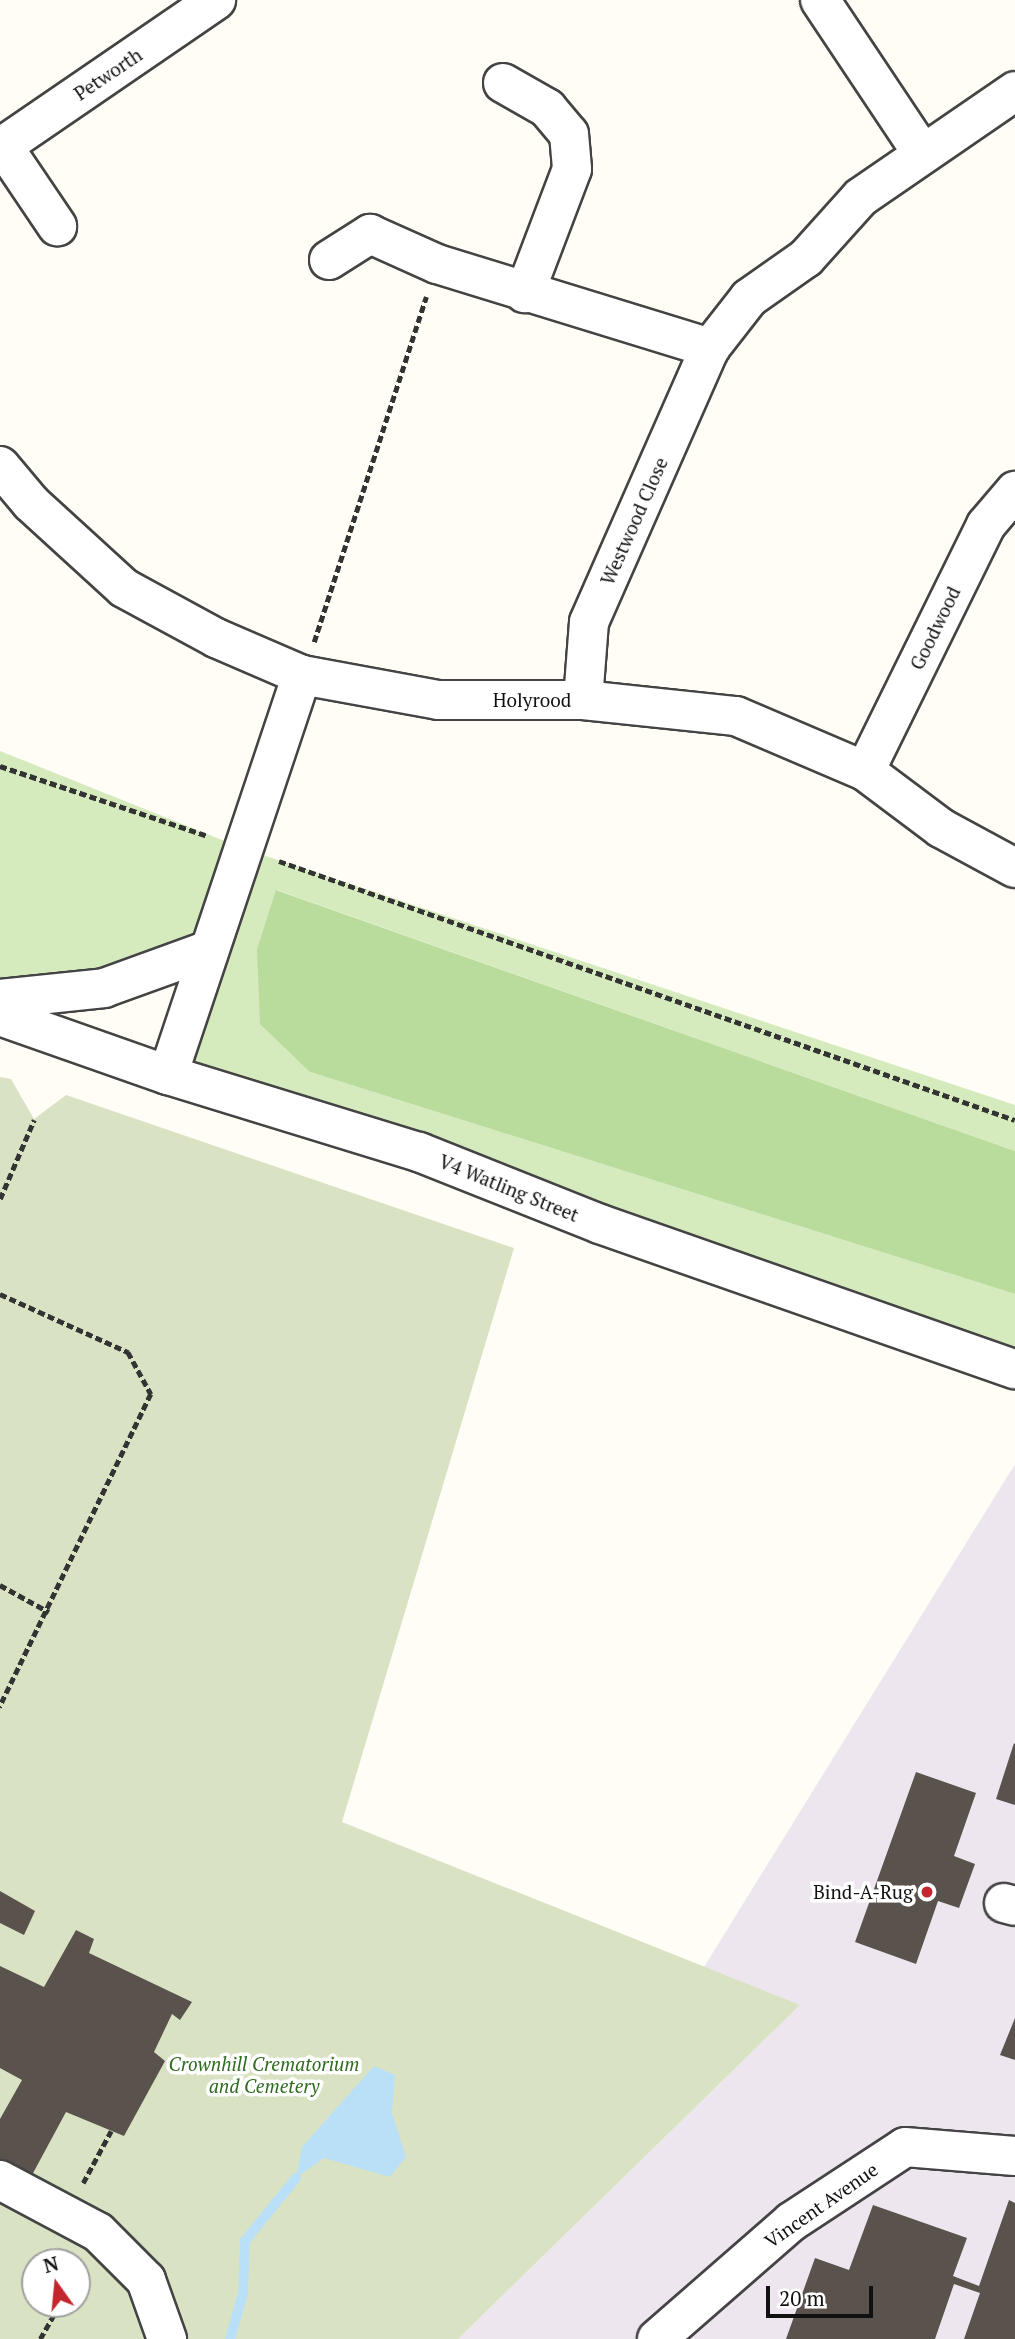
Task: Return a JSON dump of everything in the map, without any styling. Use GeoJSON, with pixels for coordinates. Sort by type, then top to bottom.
{"type":"FeatureCollection","features":[{"type":"Feature","properties":{"kind":"street"},"geometry":{"type":"LineString","coordinates":[[820,0],[922,153]]}},
{"type":"Feature","properties":{"kind":"street","name":"Petworth"},"geometry":{"type":"LineString","coordinates":[[1,147],[212,1]]}},
{"type":"Feature","properties":{"kind":"street"},"geometry":{"type":"LineString","coordinates":[[503,83],[547,107],[569,134],[572,169],[525,293]]}},
{"type":"Feature","properties":{"kind":"street","name":"Westwood Close"},"geometry":{"type":"LineString","coordinates":[[583,700],[589,622],[710,348],[749,298],[807,258],[861,197],[1015,91]]}},
{"type":"Feature","properties":{"kind":"street"},"geometry":{"type":"LineString","coordinates":[[1,147],[57,226]]}},
{"type":"Feature","properties":{"kind":"street"},"geometry":{"type":"LineString","coordinates":[[329,260],[370,234],[436,264],[710,348]]}},
{"type":"Feature","properties":{"kind":"street","name":"Holyrood"},"geometry":{"type":"LineString","coordinates":[[0,466],[31,503],[124,588],[216,638],[302,675],[438,700],[583,700],[736,716],[865,771],[941,828],[1015,868]]}},
{"type":"Feature","properties":{"kind":"street","name":"Goodwood"},"geometry":{"type":"LineString","coordinates":[[865,771],[986,525],[1015,491]]}},
{"type":"Feature","properties":{"kind":"street"},"geometry":{"type":"LineString","coordinates":[[168,1075],[206,951],[302,675]]}},
{"type":"Feature","properties":{"kind":"street"},"geometry":{"type":"LineString","coordinates":[[0,999],[104,988],[206,951]]}},
{"type":"Feature","properties":{"kind":"street","name":"V4 Watling Street"},"geometry":{"type":"LineString","coordinates":[[0,1016],[168,1075],[419,1152],[600,1224],[1015,1369]]}},
{"type":"Feature","properties":{"kind":"street","name":"Vincent Avenue"},"geometry":{"type":"LineString","coordinates":[[657,2339],[791,2222],[905,2147],[1015,2156]]}},
{"type":"Feature","properties":{"kind":"street"},"geometry":{"type":"LineString","coordinates":[[0,2180],[98,2231],[146,2280],[167,2339]]}},
{"type":"Feature","properties":{"kind":"path"},"geometry":{"type":"LineString","coordinates":[[302,675],[436,264]]}},
{"type":"Feature","properties":{"kind":"path"},"geometry":{"type":"LineString","coordinates":[[0,766],[243,848],[1015,1120]]}},
{"type":"Feature","properties":{"kind":"path"},"geometry":{"type":"LineString","coordinates":[[0,1199],[34,1120]]}},
{"type":"Feature","properties":{"kind":"path"},"geometry":{"type":"LineString","coordinates":[[0,1294],[128,1352],[151,1394],[49,1612],[0,1707]]}},
{"type":"Feature","properties":{"kind":"path"},"geometry":{"type":"LineString","coordinates":[[0,1585],[49,1612]]}},
{"type":"Feature","properties":{"kind":"path"},"geometry":{"type":"LineString","coordinates":[[40,2339],[52,2318]]}},
{"type":"Feature","properties":{"kind":"shaded area"},"geometry":{"type":"Polygon","coordinates":[[[1015,1464],[1015,2339],[458,2339],[799,2006],[704,1967],[1015,1464]]]}},
{"type":"Feature","properties":{"kind":"green space"},"geometry":{"type":"Polygon","coordinates":[[[0,751],[242,848],[1015,1105],[1015,1151],[277,890],[257,949],[310,1072],[1015,1294],[1015,1369],[168,1075],[206,952],[0,999],[0,751]]]}},
{"type":"Feature","properties":{"kind":"green space"},"geometry":{"type":"Polygon","coordinates":[[[276,890],[1015,1151],[1015,1294],[310,1072],[260,1024],[257,949],[276,890]]]}},
{"type":"Feature","properties":{"kind":"green space","name":"Crownhill Crematorium and Cemetery"},"geometry":{"type":"Polygon","coordinates":[[[0,1077],[11,1079],[34,1119],[66,1095],[514,1248],[342,1822],[800,2005],[458,2339],[0,2339],[0,1077]]]}},
{"type":"Feature","properties":{"kind":"water"},"geometry":{"type":"Polygon","coordinates":[[[374,2066],[395,2075],[392,2113],[406,2157],[390,2177],[324,2158],[296,2178],[302,2147],[374,2066]]]}},
{"type":"Feature","properties":{"kind":"building"},"geometry":{"type":"Polygon","coordinates":[[[1015,1744],[1015,1805],[996,1799],[1015,1744]]]}},
{"type":"Feature","properties":{"kind":"building"},"geometry":{"type":"Polygon","coordinates":[[[916,1772],[976,1793],[954,1856],[975,1864],[959,1908],[938,1901],[916,1964],[855,1942],[916,1772]]]}},
{"type":"Feature","properties":{"kind":"building"},"geometry":{"type":"Polygon","coordinates":[[[0,1891],[35,1911],[24,1935],[0,1923],[0,1891]]]}},
{"type":"Feature","properties":{"kind":"building"},"geometry":{"type":"Polygon","coordinates":[[[76,1930],[94,1939],[89,1953],[192,2002],[180,2020],[172,2014],[154,2052],[165,2061],[124,2136],[66,2112],[32,2175],[0,2160],[0,2119],[22,2080],[0,2068],[0,1966],[44,1987],[76,1930]]]}},
{"type":"Feature","properties":{"kind":"building"},"geometry":{"type":"Polygon","coordinates":[[[1015,2018],[1015,2060],[1000,2055],[1015,2018]]]}},
{"type":"Feature","properties":{"kind":"building"},"geometry":{"type":"Polygon","coordinates":[[[1009,2200],[1015,2203],[1015,2339],[964,2339],[980,2293],[954,2284],[935,2339],[786,2339],[815,2258],[849,2270],[873,2205],[967,2238],[953,2276],[979,2286],[1009,2200]]]}},
{"type":"Feature","properties":{"kind":"waterway"},"geometry":{"type":"LineString","coordinates":[[230,2339],[243,2293],[245,2241],[296,2178]]}},
{"type":"Feature","properties":{"kind":"place","name":"Bind-A-Rug"},"geometry":{"type":"Point","coordinates":[927,1892]}}]}
